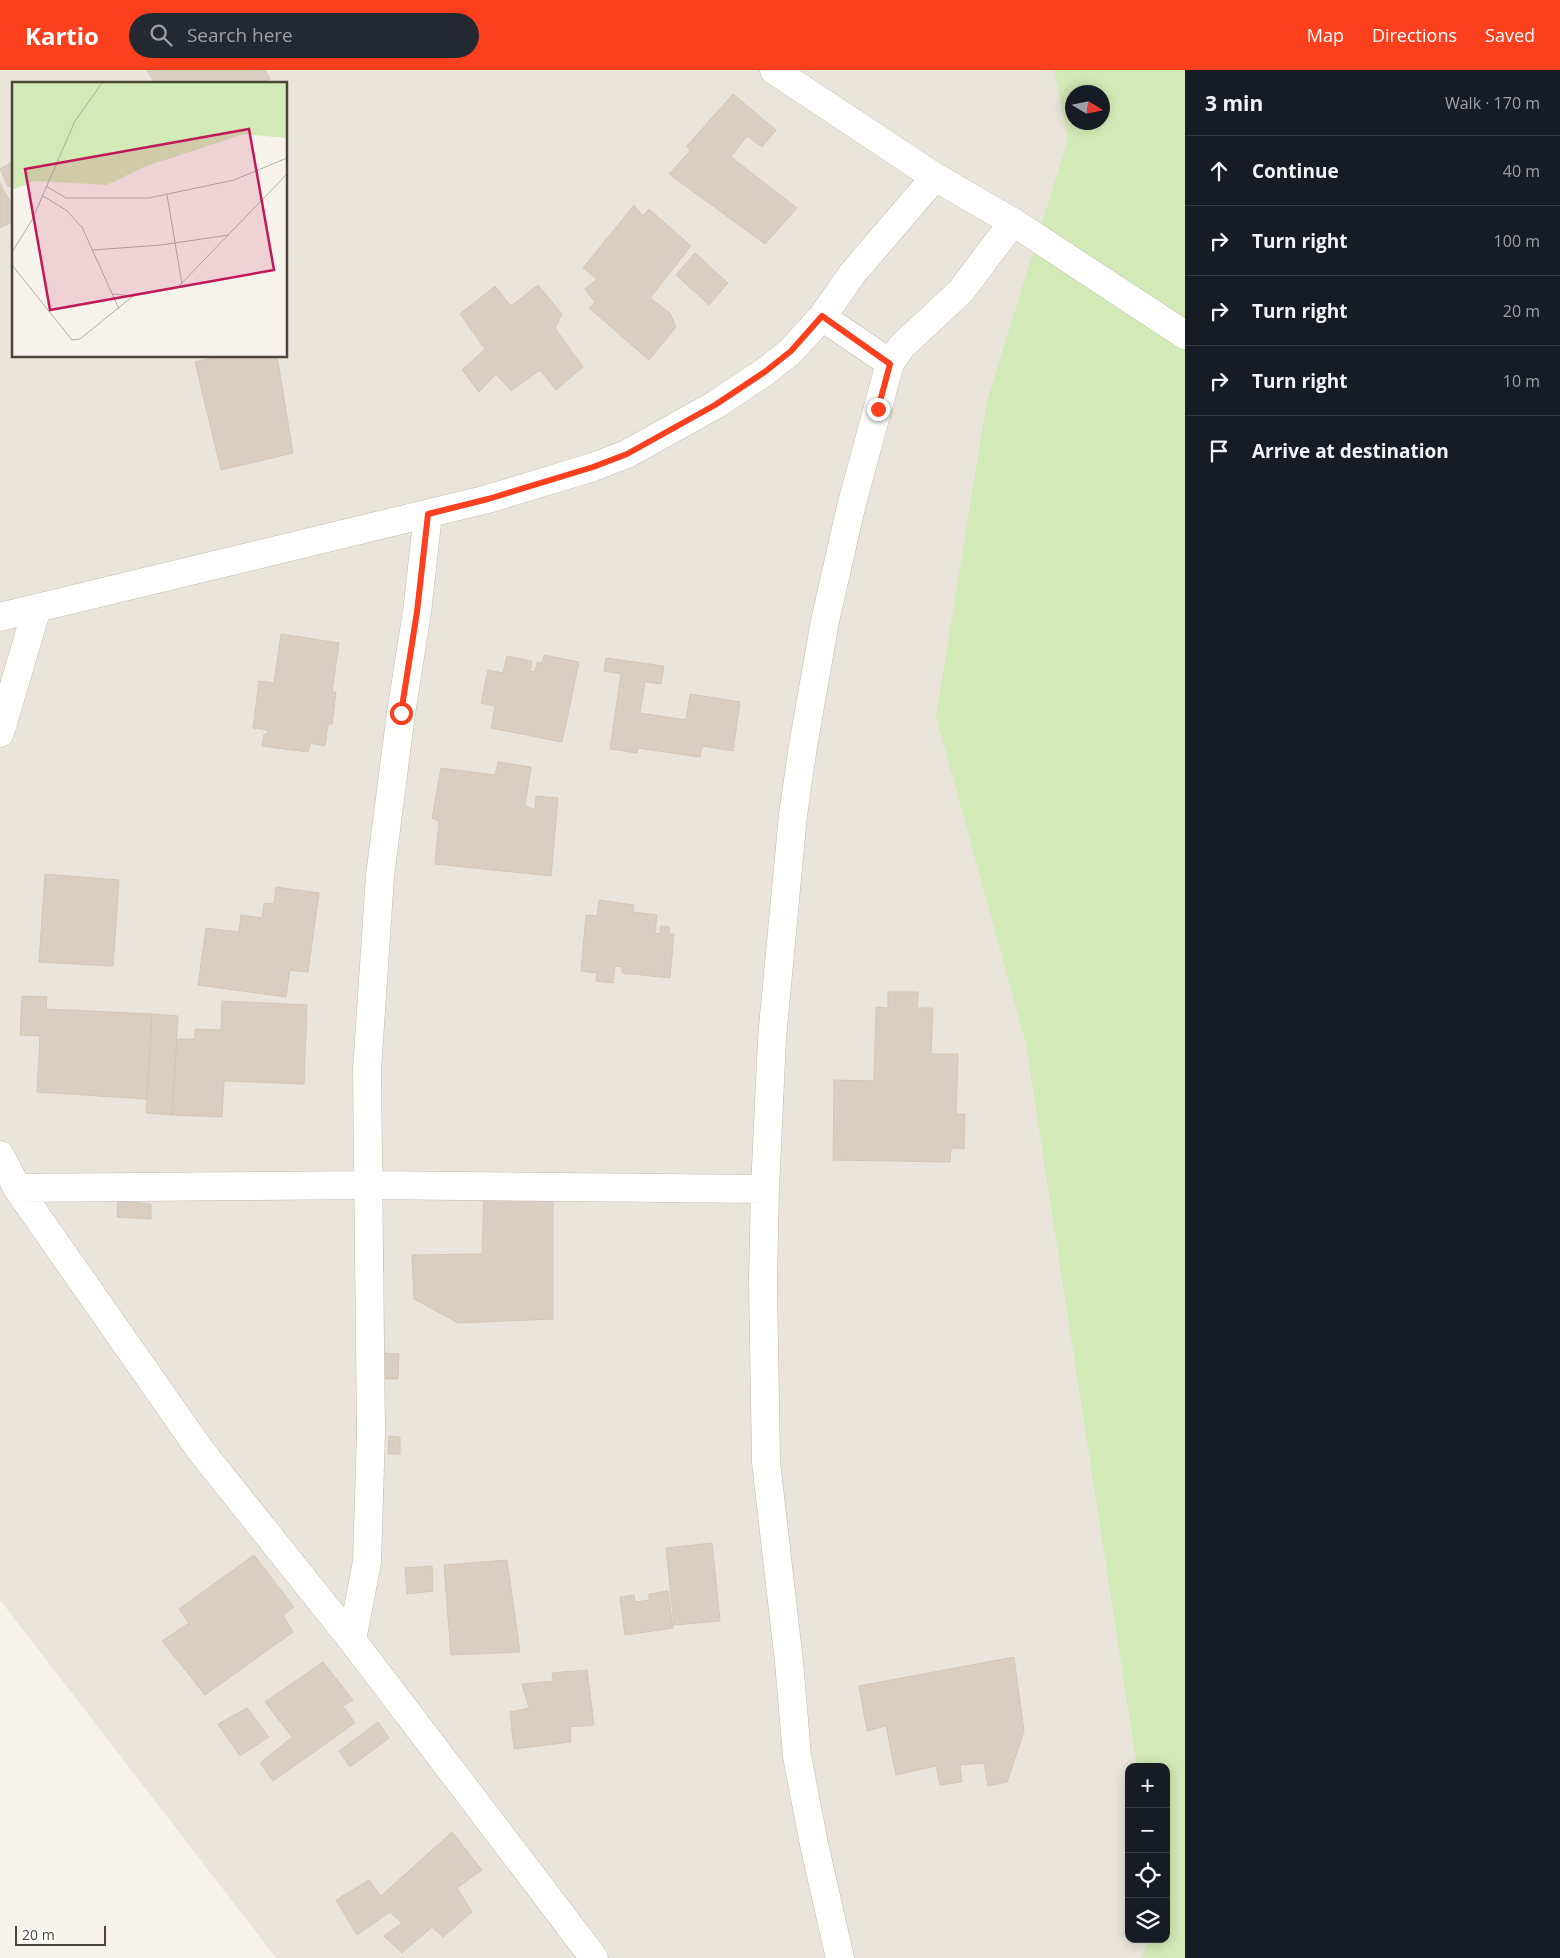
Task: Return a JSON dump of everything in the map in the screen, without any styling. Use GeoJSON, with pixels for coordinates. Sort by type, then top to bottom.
{"type":"FeatureCollection","features":[{"type":"Feature","properties":{"kind":"street"},"geometry":{"type":"LineString","coordinates":[[774,70],[935,177],[1013,222],[1185,335]]}},
{"type":"Feature","properties":{"kind":"street"},"geometry":{"type":"LineString","coordinates":[[0,617],[488,499],[593,467],[627,454],[715,405],[766,371],[791,351],[822,316],[852,274],[935,177]]}},
{"type":"Feature","properties":{"kind":"street"},"geometry":{"type":"LineString","coordinates":[[840,1958],[814,1844],[797,1756],[789,1662],[766,1462],[763,1282],[765,1189],[772,1038],[793,815],[825,621],[851,507],[890,364],[902,346],[961,291],[1013,222]]}},
{"type":"Feature","properties":{"kind":"street"},"geometry":{"type":"LineString","coordinates":[[822,316],[890,364]]}},
{"type":"Feature","properties":{"kind":"street"},"geometry":{"type":"LineString","coordinates":[[352,1640],[367,1562],[371,1432],[367,1070],[380,876],[401,713],[417,612],[428,514]]}},
{"type":"Feature","properties":{"kind":"street"},"geometry":{"type":"LineString","coordinates":[[0,733],[37,608]]}},
{"type":"Feature","properties":{"kind":"street"},"geometry":{"type":"LineString","coordinates":[[0,1155],[17,1188],[202,1451],[352,1640],[594,1958]]}},
{"type":"Feature","properties":{"kind":"street"},"geometry":{"type":"LineString","coordinates":[[17,1188],[369,1185],[765,1189]]}},
{"type":"Feature","properties":{"kind":"shaded area"},"geometry":{"type":"Polygon","coordinates":[[[0,70],[1185,70],[1185,1958],[276,1958],[0,1600],[0,70]]]}},
{"type":"Feature","properties":{"kind":"green space"},"geometry":{"type":"Polygon","coordinates":[[[1054,70],[1185,70],[1185,1958],[1142,1958],[1147,1943],[1170,1943],[1170,1763],[1136,1763],[1026,1044],[936,716],[987,401],[1068,139],[1066,130],[1110,130],[1110,85],[1065,85],[1065,124],[1054,70]]]}},
{"type":"Feature","properties":{"kind":"building"},"geometry":{"type":"Polygon","coordinates":[[[147,70],[265,70],[270,79],[265,82],[154,82],[147,70]]]}},
{"type":"Feature","properties":{"kind":"building"},"geometry":{"type":"Polygon","coordinates":[[[733,94],[776,130],[762,147],[747,136],[731,157],[797,208],[765,244],[669,174],[690,151],[687,146],[733,94]]]}},
{"type":"Feature","properties":{"kind":"building"},"geometry":{"type":"Polygon","coordinates":[[[10,163],[12,166],[12,185],[8,187],[0,169],[10,163]]]}},
{"type":"Feature","properties":{"kind":"building"},"geometry":{"type":"Polygon","coordinates":[[[0,183],[12,205],[12,222],[0,228],[0,183]]]}},
{"type":"Feature","properties":{"kind":"building"},"geometry":{"type":"Polygon","coordinates":[[[634,205],[643,216],[649,209],[691,246],[650,298],[670,313],[676,327],[649,360],[589,308],[595,302],[585,289],[597,279],[583,268],[634,205]]]}},
{"type":"Feature","properties":{"kind":"building"},"geometry":{"type":"Polygon","coordinates":[[[695,253],[728,283],[709,305],[676,275],[695,253]]]}},
{"type":"Feature","properties":{"kind":"building"},"geometry":{"type":"Polygon","coordinates":[[[538,285],[562,314],[555,328],[583,367],[556,390],[540,370],[511,391],[496,374],[479,392],[462,370],[485,349],[460,314],[495,286],[511,306],[538,285]]]}},
{"type":"Feature","properties":{"kind":"building"},"geometry":{"type":"Polygon","coordinates":[[[211,358],[277,358],[293,453],[221,470],[195,362],[211,358]]]}},
{"type":"Feature","properties":{"kind":"building"},"geometry":{"type":"Polygon","coordinates":[[[281,634],[339,643],[332,692],[336,692],[332,724],[328,724],[325,746],[310,743],[308,752],[262,746],[264,734],[267,734],[268,730],[253,728],[259,681],[274,683],[281,634]]]}},
{"type":"Feature","properties":{"kind":"building"},"geometry":{"type":"Polygon","coordinates":[[[544,655],[579,662],[562,742],[491,728],[495,706],[481,703],[488,670],[503,673],[507,656],[532,661],[530,671],[535,672],[537,662],[542,663],[544,655]]]}},
{"type":"Feature","properties":{"kind":"building"},"geometry":{"type":"Polygon","coordinates":[[[606,658],[664,666],[661,684],[645,682],[640,713],[686,720],[690,694],[740,702],[733,751],[702,746],[700,757],[638,748],[637,753],[610,749],[621,674],[604,671],[606,658]]]}},
{"type":"Feature","properties":{"kind":"building"},"geometry":{"type":"Polygon","coordinates":[[[498,762],[531,767],[525,806],[535,810],[536,796],[558,798],[551,876],[435,864],[439,821],[432,818],[441,768],[495,775],[498,762]]]}},
{"type":"Feature","properties":{"kind":"building"},"geometry":{"type":"Polygon","coordinates":[[[45,874],[119,880],[113,966],[39,962],[45,874]]]}},
{"type":"Feature","properties":{"kind":"building"},"geometry":{"type":"Polygon","coordinates":[[[276,887],[319,893],[308,972],[290,970],[286,997],[198,985],[206,928],[239,932],[241,915],[262,918],[264,903],[274,904],[276,887]]]}},
{"type":"Feature","properties":{"kind":"building"},"geometry":{"type":"Polygon","coordinates":[[[599,900],[634,905],[633,912],[657,915],[655,933],[660,934],[661,926],[670,927],[669,934],[674,934],[670,978],[622,973],[622,967],[615,966],[613,983],[596,981],[597,973],[581,971],[586,915],[597,916],[599,900]]]}},
{"type":"Feature","properties":{"kind":"building"},"geometry":{"type":"Polygon","coordinates":[[[888,992],[918,992],[917,1008],[933,1008],[931,1054],[958,1054],[956,1114],[965,1114],[964,1149],[951,1148],[950,1162],[833,1160],[834,1080],[874,1081],[876,1007],[888,1008],[888,992]]]}},
{"type":"Feature","properties":{"kind":"building"},"geometry":{"type":"Polygon","coordinates":[[[22,996],[47,997],[46,1009],[152,1014],[147,1099],[37,1092],[40,1036],[20,1035],[22,996]]]}},
{"type":"Feature","properties":{"kind":"building"},"geometry":{"type":"Polygon","coordinates":[[[222,1001],[307,1005],[304,1084],[224,1081],[222,1117],[172,1115],[177,1039],[195,1039],[195,1029],[221,1030],[222,1001]]]}},
{"type":"Feature","properties":{"kind":"building"},"geometry":{"type":"Polygon","coordinates":[[[152,1014],[178,1016],[172,1115],[146,1113],[152,1014]]]}},
{"type":"Feature","properties":{"kind":"building"},"geometry":{"type":"Polygon","coordinates":[[[484,1194],[553,1197],[553,1319],[458,1323],[414,1299],[412,1255],[482,1254],[484,1194]]]}},
{"type":"Feature","properties":{"kind":"building"},"geometry":{"type":"Polygon","coordinates":[[[118,1201],[151,1204],[151,1219],[117,1217],[118,1201]]]}},
{"type":"Feature","properties":{"kind":"building"},"geometry":{"type":"Polygon","coordinates":[[[384,1353],[399,1354],[398,1379],[384,1379],[384,1353]]]}},
{"type":"Feature","properties":{"kind":"building"},"geometry":{"type":"Polygon","coordinates":[[[389,1436],[400,1437],[400,1454],[388,1454],[389,1436]]]}},
{"type":"Feature","properties":{"kind":"building"},"geometry":{"type":"Polygon","coordinates":[[[712,1543],[720,1621],[674,1625],[666,1548],[712,1543]]]}},
{"type":"Feature","properties":{"kind":"building"},"geometry":{"type":"Polygon","coordinates":[[[254,1555],[294,1607],[283,1615],[293,1632],[205,1695],[162,1641],[189,1623],[179,1609],[254,1555]]]}},
{"type":"Feature","properties":{"kind":"building"},"geometry":{"type":"Polygon","coordinates":[[[507,1560],[520,1652],[451,1655],[444,1565],[507,1560]]]}},
{"type":"Feature","properties":{"kind":"building"},"geometry":{"type":"Polygon","coordinates":[[[432,1566],[433,1591],[407,1594],[405,1568],[432,1566]]]}},
{"type":"Feature","properties":{"kind":"building"},"geometry":{"type":"Polygon","coordinates":[[[668,1591],[673,1628],[625,1635],[620,1597],[634,1595],[635,1602],[649,1600],[649,1594],[668,1591]]]}},
{"type":"Feature","properties":{"kind":"building"},"geometry":{"type":"Polygon","coordinates":[[[1014,1657],[1024,1731],[1007,1782],[988,1786],[984,1763],[960,1765],[962,1782],[940,1785],[936,1766],[896,1775],[886,1726],[867,1731],[859,1686],[1014,1657]]]}},
{"type":"Feature","properties":{"kind":"building"},"geometry":{"type":"Polygon","coordinates":[[[323,1662],[353,1700],[343,1706],[355,1723],[273,1781],[260,1763],[292,1737],[265,1702],[323,1662]]]}},
{"type":"Feature","properties":{"kind":"building"},"geometry":{"type":"Polygon","coordinates":[[[587,1670],[594,1725],[570,1727],[571,1742],[514,1749],[510,1712],[529,1708],[522,1684],[553,1681],[552,1673],[587,1670]]]}},
{"type":"Feature","properties":{"kind":"building"},"geometry":{"type":"Polygon","coordinates":[[[247,1708],[269,1737],[240,1756],[218,1724],[247,1708]]]}},
{"type":"Feature","properties":{"kind":"building"},"geometry":{"type":"Polygon","coordinates":[[[378,1722],[389,1738],[350,1767],[339,1751],[378,1722]]]}},
{"type":"Feature","properties":{"kind":"building"},"geometry":{"type":"Polygon","coordinates":[[[452,1832],[482,1870],[457,1888],[472,1912],[443,1937],[432,1927],[402,1953],[384,1936],[402,1923],[390,1912],[357,1935],[336,1900],[369,1880],[381,1896],[452,1832]]]}},
{"type":"Feature","properties":{"kind":"route"},"geometry":{"type":"LineString","coordinates":[[401,713],[417,612],[428,514],[488,499],[593,467],[627,454],[668,429],[715,405],[766,371],[791,351],[822,316],[890,364],[878,409]]}}]}
